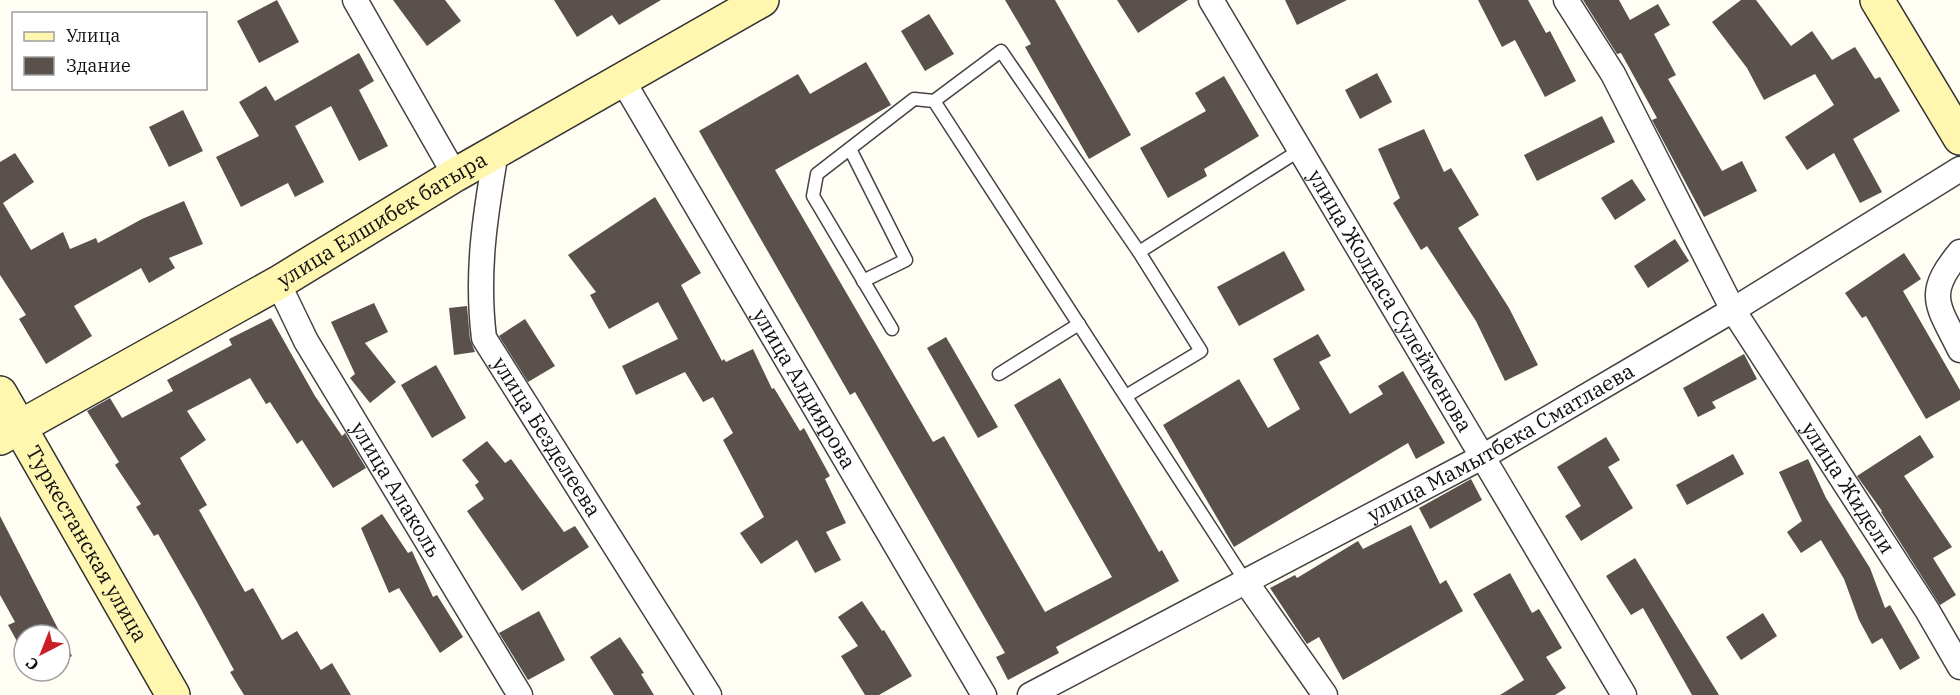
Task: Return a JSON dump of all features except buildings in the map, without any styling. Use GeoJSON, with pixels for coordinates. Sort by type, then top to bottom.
{"type":"FeatureCollection","features":[{"type":"Feature","properties":{"kind":"street"},"geometry":{"type":"LineString","coordinates":[[355,0],[455,175]]}},
{"type":"Feature","properties":{"kind":"street","name":"улица Елшибек батыра"},"geometry":{"type":"LineString","coordinates":[[10,432],[278,283],[455,175],[762,0]]}},
{"type":"Feature","properties":{"kind":"street","name":"улица Жолдаса Сулейменова"},"geometry":{"type":"LineString","coordinates":[[1210,0],[1484,456],[1624,695]]}},
{"type":"Feature","properties":{"kind":"street","name":"улица Жидели"},"geometry":{"type":"LineString","coordinates":[[1566,0],[1613,74],[1733,310],[1927,610],[1960,668]]}},
{"type":"Feature","properties":{"kind":"street"},"geometry":{"type":"LineString","coordinates":[[1877,0],[1960,138]]}},
{"type":"Feature","properties":{"kind":"street","name":"улица Алдиярова"},"geometry":{"type":"LineString","coordinates":[[623,81],[984,695]]}},
{"type":"Feature","properties":{"kind":"street","name":"улица Безделеева"},"geometry":{"type":"LineString","coordinates":[[496,152],[485,215],[480,282],[484,338],[709,695]]}},
{"type":"Feature","properties":{"kind":"street","name":"улица Мамытбека Сматлаева"},"geometry":{"type":"LineString","coordinates":[[1029,695],[1484,456],[1733,310],[1960,169]]}},
{"type":"Feature","properties":{"kind":"street"},"geometry":{"type":"LineString","coordinates":[[1960,252],[1944,272],[1937,299],[1960,350]]}},
{"type":"Feature","properties":{"kind":"street","name":"улица Алаколь"},"geometry":{"type":"LineString","coordinates":[[278,283],[306,340],[520,695]]}},
{"type":"Feature","properties":{"kind":"street","name":"Туркестанская улица"},"geometry":{"type":"LineString","coordinates":[[0,393],[10,432],[173,695]]}},
{"type":"Feature","properties":{"kind":"street"},"geometry":{"type":"LineString","coordinates":[[1246,582],[1325,695]]}},
{"type":"Feature","properties":{"kind":"lane"},"geometry":{"type":"LineString","coordinates":[[892,329],[813,196],[817,174],[914,99],[934,101],[1001,51],[1138,252],[1201,351],[1126,396]]}},
{"type":"Feature","properties":{"kind":"lane"},"geometry":{"type":"LineString","coordinates":[[934,101],[1246,582]]}},
{"type":"Feature","properties":{"kind":"lane"},"geometry":{"type":"LineString","coordinates":[[850,149],[906,260],[864,281]]}},
{"type":"Feature","properties":{"kind":"lane"},"geometry":{"type":"LineString","coordinates":[[1138,252],[1300,150]]}},
{"type":"Feature","properties":{"kind":"lane"},"geometry":{"type":"LineString","coordinates":[[999,374],[1079,324]]}}]}
